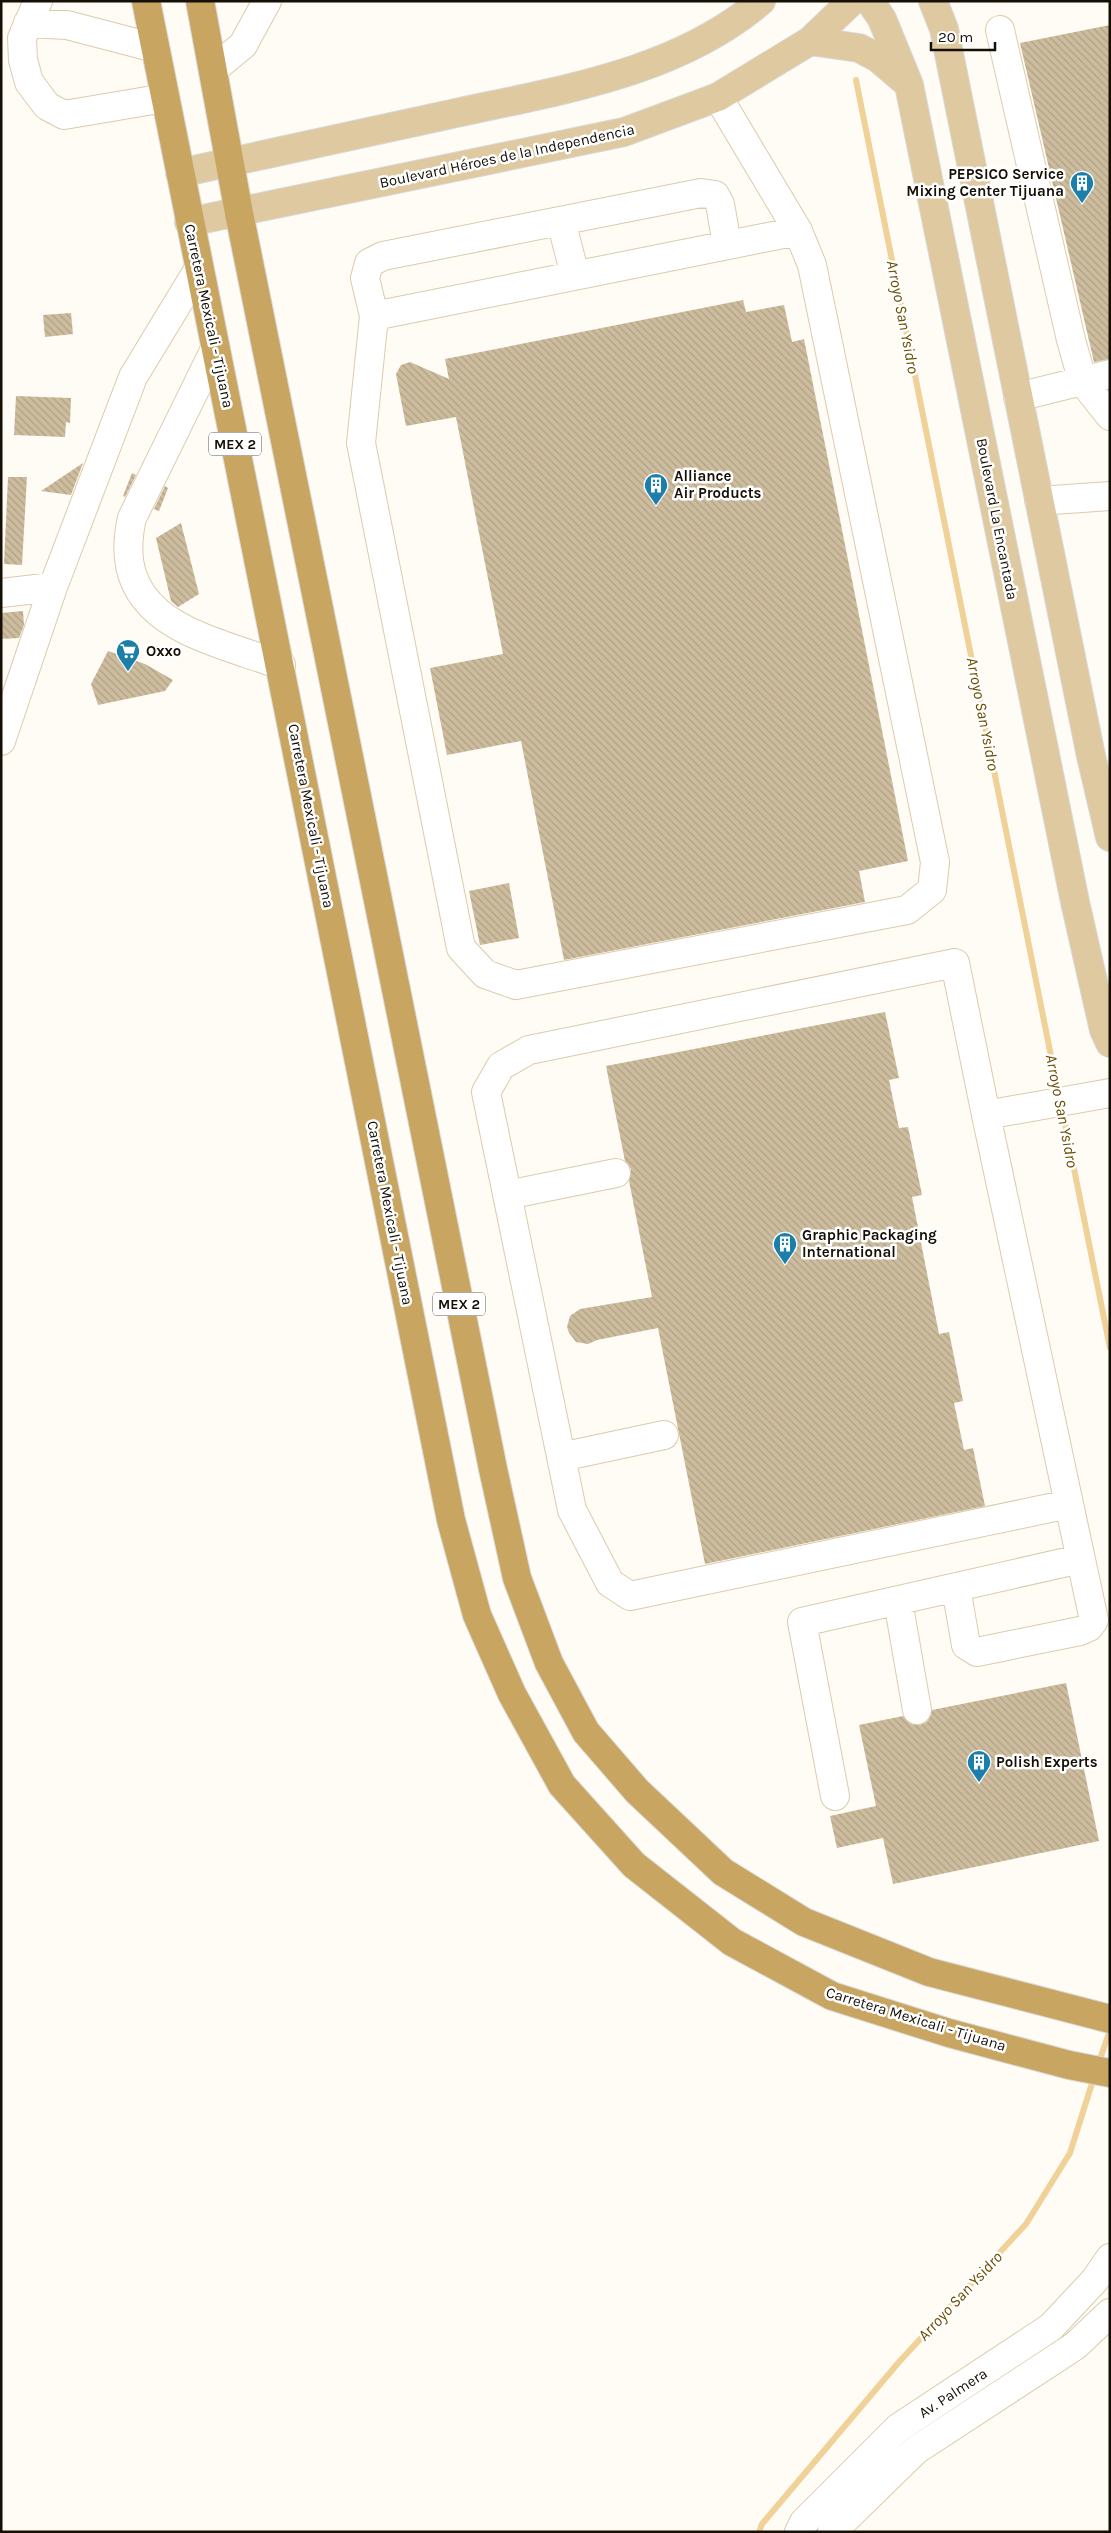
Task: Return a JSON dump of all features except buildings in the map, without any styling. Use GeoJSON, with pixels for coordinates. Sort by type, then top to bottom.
{"type":"FeatureCollection","features":[{"type":"Feature","properties":{"kind":"highway","name":"Carretera Mexicali - Tijuana"},"geometry":{"type":"LineString","coordinates":[[146,1],[198,270],[281,665],[451,1520],[477,1615],[512,1694],[562,1785],[634,1865],[732,1942],[832,1996],[949,2033],[1069,2065],[1110,2073]]}},
{"type":"Feature","properties":{"kind":"highway","name":"MEX 2"},"geometry":{"type":"LineString","coordinates":[[200,1],[214,68],[239,214],[493,1469],[517,1578],[549,1662],[586,1732],[637,1791],[723,1872],[804,1922],[920,1968],[1078,2012],[1110,2019]]}},
{"type":"Feature","properties":{"kind":"main road"},"geometry":{"type":"LineString","coordinates":[[180,173],[590,83],[672,55],[740,19],[761,1]]}},
{"type":"Feature","properties":{"kind":"main road","name":"Boulevard Héroes de la Independencia"},"geometry":{"type":"LineString","coordinates":[[189,222],[239,214],[624,132],[718,97],[810,41],[852,1]]}},
{"type":"Feature","properties":{"kind":"main road","name":"Boulevard La Encantada"},"geometry":{"type":"LineString","coordinates":[[870,1],[882,19],[910,85],[1071,883],[1104,1030],[1110,1043]]}},
{"type":"Feature","properties":{"kind":"main road"},"geometry":{"type":"LineString","coordinates":[[933,1],[944,29],[1018,397],[1110,837]]}},
{"type":"Feature","properties":{"kind":"main road"},"geometry":{"type":"LineString","coordinates":[[810,41],[859,48],[878,58],[910,85]]}},
{"type":"Feature","properties":{"kind":"street"},"geometry":{"type":"LineString","coordinates":[[214,68],[242,45],[268,1]]}},
{"type":"Feature","properties":{"kind":"street"},"geometry":{"type":"LineString","coordinates":[[155,48],[67,26],[33,12],[22,38],[23,60],[29,82],[47,106],[64,114],[165,98]]}},
{"type":"Feature","properties":{"kind":"street"},"geometry":{"type":"LineString","coordinates":[[1000,30],[1071,340],[1083,382],[1110,416]]}},
{"type":"Feature","properties":{"kind":"street"},"geometry":{"type":"LineString","coordinates":[[718,97],[798,231],[812,265],[935,862],[932,890],[907,910],[516,985],[485,974],[461,948],[361,443],[374,316],[365,278],[368,264],[383,256],[701,193],[715,196],[720,204],[727,244]]}},
{"type":"Feature","properties":{"kind":"street"},"geometry":{"type":"LineString","coordinates":[[561,221],[574,276]]}},
{"type":"Feature","properties":{"kind":"street"},"geometry":{"type":"LineString","coordinates":[[374,316],[798,231]]}},
{"type":"Feature","properties":{"kind":"street"},"geometry":{"type":"LineString","coordinates":[[1,741],[53,587],[133,377],[198,270]]}},
{"type":"Feature","properties":{"kind":"street"},"geometry":{"type":"LineString","coordinates":[[215,349],[132,518],[127,538],[128,560],[133,578],[143,598],[156,612],[185,631],[281,665]]}},
{"type":"Feature","properties":{"kind":"street"},"geometry":{"type":"LineString","coordinates":[[1018,397],[1110,374]]}},
{"type":"Feature","properties":{"kind":"street"},"geometry":{"type":"LineString","coordinates":[[1040,502],[1110,496]]}},
{"type":"Feature","properties":{"kind":"street"},"geometry":{"type":"LineString","coordinates":[[1,593],[53,587]]}},
{"type":"Feature","properties":{"kind":"street"},"geometry":{"type":"LineString","coordinates":[[956,1588],[966,1645],[977,1652],[1080,1631],[1089,1627],[1094,1620],[955,963],[529,1050],[501,1066],[486,1092],[572,1510],[610,1583],[630,1596],[1069,1504]]}},
{"type":"Feature","properties":{"kind":"street"},"geometry":{"type":"LineString","coordinates":[[986,1115],[1103,1095]]}},
{"type":"Feature","properties":{"kind":"street"},"geometry":{"type":"LineString","coordinates":[[507,1195],[616,1174]]}},
{"type":"Feature","properties":{"kind":"street"},"geometry":{"type":"LineString","coordinates":[[561,1457],[664,1435]]}},
{"type":"Feature","properties":{"kind":"street"},"geometry":{"type":"LineString","coordinates":[[835,1796],[802,1622],[1080,1559]]}},
{"type":"Feature","properties":{"kind":"street"},"geometry":{"type":"LineString","coordinates":[[898,1601],[917,1710]]}},
{"type":"Feature","properties":{"kind":"street","name":"Av. Palmera"},"geometry":{"type":"LineString","coordinates":[[799,2532],[804,2522],[898,2428],[1051,2327],[1095,2280],[1110,2258]]}},
{"type":"Feature","properties":{"kind":"street","name":"Av. Palmera"},"geometry":{"type":"LineString","coordinates":[[832,2532],[916,2450],[1075,2346],[1110,2313]]}},
{"type":"Feature","properties":{"kind":"waterway","name":"Arroyo San Ysidro"},"geometry":{"type":"LineString","coordinates":[[856,80],[1059,1096]]}},
{"type":"Feature","properties":{"kind":"waterway","name":"Arroyo San Ysidro"},"geometry":{"type":"LineString","coordinates":[[1062,1109],[1110,1348]]}},
{"type":"Feature","properties":{"kind":"waterway","name":"Arroyo San Ysidro"},"geometry":{"type":"LineString","coordinates":[[1098,2065],[1110,2030]]}},
{"type":"Feature","properties":{"kind":"waterway","name":"Arroyo San Ysidro"},"geometry":{"type":"LineString","coordinates":[[759,2532],[762,2524],[899,2362],[1026,2224],[1070,2153],[1094,2077]]}},
{"type":"Feature","properties":{"kind":"place","name":"PEPSICO Service Mixing Center Tijuana"},"geometry":{"type":"Point","coordinates":[1082,204]}},
{"type":"Feature","properties":{"kind":"place","name":"Alliance Air Products"},"geometry":{"type":"Point","coordinates":[656,506]}},
{"type":"Feature","properties":{"kind":"place","name":"Oxxo"},"geometry":{"type":"Point","coordinates":[128,672]}},
{"type":"Feature","properties":{"kind":"place","name":"Graphic Packaging International"},"geometry":{"type":"Point","coordinates":[785,1265]}},
{"type":"Feature","properties":{"kind":"place","name":"Polish Experts"},"geometry":{"type":"Point","coordinates":[979,1783]}}]}
